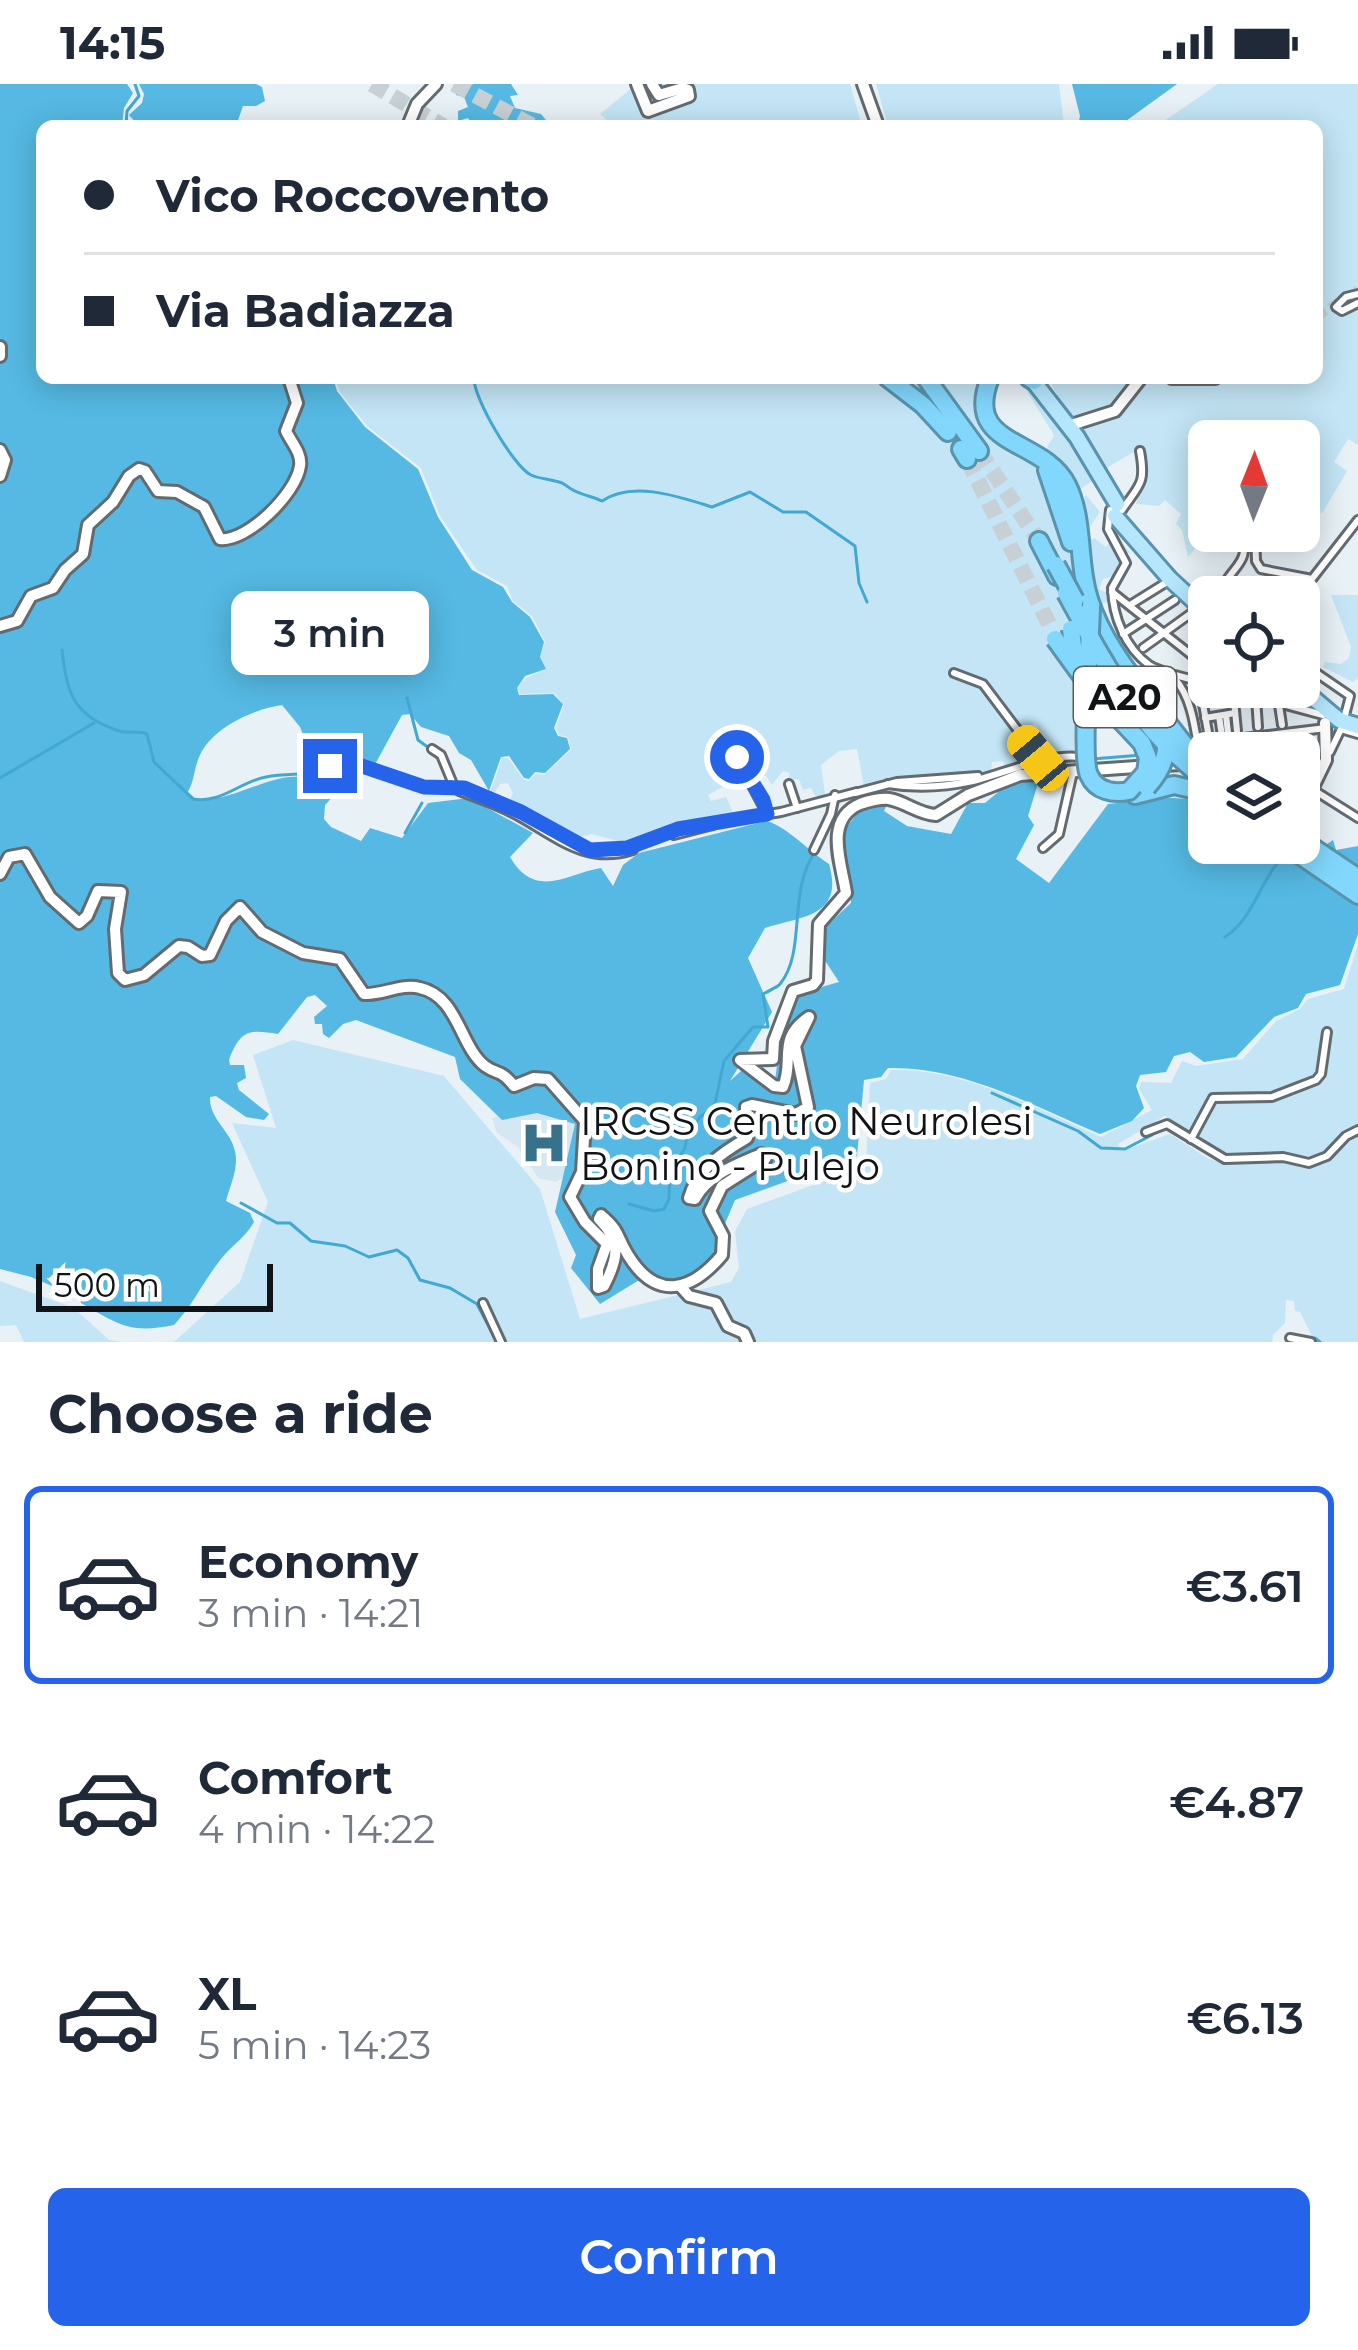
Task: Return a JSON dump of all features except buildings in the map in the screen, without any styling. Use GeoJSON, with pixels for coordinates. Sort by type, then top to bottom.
{"type":"FeatureCollection","features":[{"type":"Feature","properties":{"kind":"highway"},"geometry":{"type":"LineString","coordinates":[[895,384],[948,432]]}},
{"type":"Feature","properties":{"kind":"highway"},"geometry":{"type":"LineString","coordinates":[[929,384],[969,453]]}},
{"type":"Feature","properties":{"kind":"highway"},"geometry":{"type":"LineString","coordinates":[[985,384],[979,398],[983,422],[998,440],[1016,446],[1045,459],[1068,488],[1076,508],[1091,605],[1090,662],[1089,677],[1089,692],[1086,762],[1087,770],[1105,790],[1132,789],[1146,772],[1144,746],[1092,690],[1083,679],[1061,650],[1055,565],[1061,506],[1044,467],[1016,446]]}},
{"type":"Feature","properties":{"kind":"highway"},"geometry":{"type":"LineString","coordinates":[[1055,565],[1103,648],[1165,732],[1162,766],[1135,795]]}},
{"type":"Feature","properties":{"kind":"highway","name":"A20"},"geometry":{"type":"LineString","coordinates":[[1055,565],[1114,681],[1146,726],[1188,754]]}},
{"type":"Feature","properties":{"kind":"highway"},"geometry":{"type":"LineString","coordinates":[[1091,605],[1121,663],[1188,745]]}},
{"type":"Feature","properties":{"kind":"highway"},"geometry":{"type":"LineString","coordinates":[[1058,633],[1081,705],[1084,777],[1093,789],[1107,797],[1135,795],[1188,775]]}},
{"type":"Feature","properties":{"kind":"highway","name":"A20"},"geometry":{"type":"LineString","coordinates":[[1058,633],[1140,732],[1188,757]]}},
{"type":"Feature","properties":{"kind":"highway"},"geometry":{"type":"LineString","coordinates":[[1320,858],[1358,888]]}},
{"type":"Feature","properties":{"kind":"highway"},"geometry":{"type":"LineString","coordinates":[[1319,864],[1358,888]]}},
{"type":"Feature","properties":{"kind":"main road"},"geometry":{"type":"LineString","coordinates":[[410,120],[417,104],[436,84]]}},
{"type":"Feature","properties":{"kind":"main road"},"geometry":{"type":"LineString","coordinates":[[637,84],[648,111],[689,96],[682,88],[659,95],[652,84]]}},
{"type":"Feature","properties":{"kind":"main road"},"geometry":{"type":"LineString","coordinates":[[863,84],[876,120]]}},
{"type":"Feature","properties":{"kind":"main road"},"geometry":{"type":"LineString","coordinates":[[0,347],[0,356]]}},
{"type":"Feature","properties":{"kind":"main road"},"geometry":{"type":"LineString","coordinates":[[0,626],[17,621],[32,595],[54,587],[64,570],[83,554],[88,525],[139,469],[158,491],[179,493],[203,507],[221,540],[248,533],[278,503],[300,468],[299,454],[286,431],[297,400],[291,384]]}},
{"type":"Feature","properties":{"kind":"main road"},"geometry":{"type":"LineString","coordinates":[[1035,384],[1059,412],[1080,421],[1115,411],[1137,384]]}},
{"type":"Feature","properties":{"kind":"main road"},"geometry":{"type":"LineString","coordinates":[[1080,421],[1085,452],[1117,511],[1188,598]]}},
{"type":"Feature","properties":{"kind":"main road"},"geometry":{"type":"LineString","coordinates":[[1080,421],[1117,511]]}},
{"type":"Feature","properties":{"kind":"main road"},"geometry":{"type":"LineString","coordinates":[[0,450],[5,462],[0,476]]}},
{"type":"Feature","properties":{"kind":"main road"},"geometry":{"type":"LineString","coordinates":[[1316,708],[1329,720],[1358,730]]}},
{"type":"Feature","properties":{"kind":"main road"},"geometry":{"type":"LineString","coordinates":[[1320,772],[1326,760],[1329,720]]}},
{"type":"Feature","properties":{"kind":"main road"},"geometry":{"type":"LineString","coordinates":[[0,874],[11,855],[25,854],[51,898],[80,923],[98,891],[122,893],[115,929],[118,973],[125,980],[146,974],[177,946],[210,955],[225,922],[240,907],[262,932],[303,952],[340,959],[364,994],[405,987],[430,992],[458,1021],[485,1066],[504,1072],[514,1086],[534,1078],[548,1079],[585,1121],[582,1172],[570,1197],[585,1222],[606,1242],[598,1287],[604,1286],[616,1257],[616,1239],[598,1219],[600,1215],[621,1234],[628,1256],[655,1282],[669,1288],[705,1273],[723,1254],[723,1236],[710,1213],[719,1189],[766,1158],[761,1154],[710,1179],[695,1199],[689,1198],[697,1178],[726,1150],[747,1138],[747,1106],[796,1114],[808,1107],[794,1046],[809,1017],[787,1042],[784,1086],[774,1086],[740,1060],[772,1059],[793,991],[813,986],[817,980],[819,924],[846,893],[838,857],[841,822],[858,805],[888,799],[936,815],[1020,771],[1188,766]]}},
{"type":"Feature","properties":{"kind":"main road"},"geometry":{"type":"LineString","coordinates":[[680,1287],[689,1296],[716,1303],[728,1326],[744,1333],[748,1342]]}},
{"type":"Feature","properties":{"kind":"street"},"geometry":{"type":"LineString","coordinates":[[1358,294],[1346,297],[1336,308],[1342,311],[1358,304]]}},
{"type":"Feature","properties":{"kind":"street"},"geometry":{"type":"LineString","coordinates":[[1140,451],[1143,479],[1117,511],[1126,563],[1112,592],[1123,634],[1148,664],[1188,679]]}},
{"type":"Feature","properties":{"kind":"street"},"geometry":{"type":"LineString","coordinates":[[1117,511],[1124,533],[1188,599]]}},
{"type":"Feature","properties":{"kind":"street"},"geometry":{"type":"LineString","coordinates":[[1256,552],[1261,569],[1310,579],[1358,520]]}},
{"type":"Feature","properties":{"kind":"street"},"geometry":{"type":"LineString","coordinates":[[1130,605],[1168,581]]}},
{"type":"Feature","properties":{"kind":"street"},"geometry":{"type":"LineString","coordinates":[[1112,592],[1188,652]]}},
{"type":"Feature","properties":{"kind":"street"},"geometry":{"type":"LineString","coordinates":[[1123,634],[1175,599]]}},
{"type":"Feature","properties":{"kind":"street"},"geometry":{"type":"LineString","coordinates":[[1143,648],[1188,621]]}},
{"type":"Feature","properties":{"kind":"street"},"geometry":{"type":"LineString","coordinates":[[954,674],[985,686],[1041,761]]}},
{"type":"Feature","properties":{"kind":"street"},"geometry":{"type":"LineString","coordinates":[[1172,675],[1196,732]]}},
{"type":"Feature","properties":{"kind":"street"},"geometry":{"type":"LineString","coordinates":[[1297,732],[1348,712],[1350,698],[1320,675]]}},
{"type":"Feature","properties":{"kind":"street"},"geometry":{"type":"LineString","coordinates":[[1329,720],[1335,685]]}},
{"type":"Feature","properties":{"kind":"street"},"geometry":{"type":"LineString","coordinates":[[1203,708],[1208,732]]}},
{"type":"Feature","properties":{"kind":"street"},"geometry":{"type":"LineString","coordinates":[[1225,732],[1229,708]]}},
{"type":"Feature","properties":{"kind":"street"},"geometry":{"type":"LineString","coordinates":[[1257,708],[1258,727]]}},
{"type":"Feature","properties":{"kind":"street"},"geometry":{"type":"LineString","coordinates":[[1279,708],[1282,724]]}},
{"type":"Feature","properties":{"kind":"street"},"geometry":{"type":"LineString","coordinates":[[1289,708],[1329,720]]}},
{"type":"Feature","properties":{"kind":"street"},"geometry":{"type":"LineString","coordinates":[[1205,718],[1227,715]]}},
{"type":"Feature","properties":{"kind":"street"},"geometry":{"type":"LineString","coordinates":[[1227,715],[1237,730]]}},
{"type":"Feature","properties":{"kind":"street"},"geometry":{"type":"LineString","coordinates":[[432,749],[445,761],[455,789]]}},
{"type":"Feature","properties":{"kind":"street"},"geometry":{"type":"LineString","coordinates":[[737,757],[767,814]]}},
{"type":"Feature","properties":{"kind":"street"},"geometry":{"type":"LineString","coordinates":[[330,766],[353,762],[385,776],[455,789],[598,856],[888,784],[988,776],[1020,771],[1041,761],[1078,768],[1059,834],[1043,848]]}},
{"type":"Feature","properties":{"kind":"street"},"geometry":{"type":"LineString","coordinates":[[789,784],[797,808]]}},
{"type":"Feature","properties":{"kind":"street"},"geometry":{"type":"LineString","coordinates":[[1320,793],[1358,818]]}},
{"type":"Feature","properties":{"kind":"street"},"geometry":{"type":"LineString","coordinates":[[814,850],[833,797]]}},
{"type":"Feature","properties":{"kind":"street"},"geometry":{"type":"LineString","coordinates":[[1191,1138],[1213,1098],[1272,1097],[1319,1078],[1327,1032]]}},
{"type":"Feature","properties":{"kind":"street"},"geometry":{"type":"LineString","coordinates":[[1146,1132],[1171,1126],[1228,1161],[1283,1159],[1309,1164],[1328,1157],[1358,1130]]}},
{"type":"Feature","properties":{"kind":"street"},"geometry":{"type":"LineString","coordinates":[[483,1303],[501,1342]]}},
{"type":"Feature","properties":{"kind":"street"},"geometry":{"type":"LineString","coordinates":[[1290,1338],[1311,1342]]}},
{"type":"Feature","properties":{"kind":"shaded area"},"geometry":{"type":"Polygon","coordinates":[[[0,84],[127,84],[133,93],[123,120],[36,120],[36,384],[335,384],[365,427],[418,469],[438,517],[472,570],[503,587],[530,617],[544,642],[540,657],[546,669],[525,676],[517,688],[519,695],[553,694],[563,704],[554,728],[558,736],[567,738],[570,749],[545,773],[535,772],[529,779],[509,756],[501,757],[489,791],[471,760],[459,753],[449,736],[421,727],[410,714],[402,715],[373,768],[352,758],[319,761],[282,705],[271,707],[235,721],[206,745],[188,792],[197,800],[285,778],[320,781],[338,791],[325,805],[324,819],[361,841],[370,828],[402,838],[428,803],[469,798],[533,833],[510,857],[531,878],[553,881],[601,868],[613,886],[623,865],[639,853],[766,821],[773,824],[829,864],[832,881],[826,904],[806,916],[765,928],[748,958],[772,1012],[730,1081],[741,1071],[756,1074],[774,1089],[781,1033],[794,995],[839,982],[824,959],[824,928],[851,903],[844,830],[860,810],[887,804],[884,811],[907,826],[951,834],[968,803],[985,803],[1009,783],[1039,780],[1028,816],[1034,825],[1016,859],[1049,883],[1108,804],[1133,801],[1188,800],[1188,864],[1320,864],[1320,849],[1333,840],[1336,850],[1358,846],[1358,934],[1340,985],[1306,994],[1298,1008],[1274,1017],[1236,1057],[1204,1062],[1190,1052],[1174,1056],[1166,1072],[1140,1075],[1136,1086],[1144,1108],[1132,1121],[1100,1134],[971,1081],[888,1068],[881,1077],[864,1080],[857,1156],[735,1200],[724,1226],[710,1206],[720,1237],[716,1261],[672,1287],[649,1274],[600,1304],[571,1268],[576,1255],[555,1212],[575,1124],[537,1113],[502,1120],[460,1079],[455,1057],[356,1020],[343,1024],[329,1038],[322,1024],[315,1024],[314,1017],[327,1006],[315,995],[307,997],[278,1034],[253,1032],[242,1037],[229,1060],[230,1065],[244,1065],[246,1078],[237,1083],[239,1090],[269,1114],[264,1120],[246,1117],[216,1096],[210,1097],[236,1157],[226,1201],[250,1213],[254,1222],[174,1325],[125,1326],[81,1303],[79,1286],[68,1282],[59,1289],[0,1269],[0,84]]]}},
{"type":"Feature","properties":{"kind":"shaded area"},"geometry":{"type":"Polygon","coordinates":[[[139,84],[256,84],[262,87],[265,101],[243,106],[238,120],[134,120],[129,115],[142,103],[139,84]]]}},
{"type":"Feature","properties":{"kind":"shaded area"},"geometry":{"type":"Polygon","coordinates":[[[511,84],[518,95],[510,96],[515,108],[541,114],[546,120],[458,120],[458,111],[468,107],[464,97],[456,95],[457,89],[511,84]]]}},
{"type":"Feature","properties":{"kind":"shaded area"},"geometry":{"type":"Polygon","coordinates":[[[637,84],[850,84],[860,120],[607,120],[600,114],[637,84]]]}},
{"type":"Feature","properties":{"kind":"shaded area"},"geometry":{"type":"Polygon","coordinates":[[[876,84],[1059,84],[1063,120],[886,120],[876,84]]]}},
{"type":"Feature","properties":{"kind":"shaded area"},"geometry":{"type":"Polygon","coordinates":[[[1072,84],[1177,84],[1127,120],[1079,120],[1072,84]]]}},
{"type":"Feature","properties":{"kind":"shaded area"},"geometry":{"type":"Polygon","coordinates":[[[1218,84],[1358,84],[1358,445],[1348,439],[1334,462],[1347,471],[1320,513],[1320,420],[1188,420],[1188,552],[1192,552],[1188,557],[1176,524],[1181,514],[1165,500],[1159,506],[1136,504],[1145,482],[1140,448],[1100,472],[1051,384],[1323,384],[1323,120],[1166,120],[1218,84]]]}},
{"type":"Feature","properties":{"kind":"shaded area"},"geometry":{"type":"Polygon","coordinates":[[[337,384],[978,384],[975,397],[999,431],[1045,451],[1054,435],[1028,393],[1031,384],[1094,480],[1077,496],[1083,500],[1086,495],[1100,512],[1087,531],[1086,543],[1094,538],[1106,547],[1115,537],[1130,552],[1121,557],[1124,563],[1117,575],[1103,579],[1099,589],[1109,601],[1096,606],[1069,639],[1075,681],[1074,751],[1058,753],[1035,723],[1016,736],[1035,759],[1005,767],[1003,761],[992,762],[991,771],[986,772],[864,786],[857,749],[839,751],[821,765],[825,795],[816,797],[811,788],[803,790],[799,779],[788,780],[790,773],[783,771],[772,785],[766,776],[755,776],[752,765],[743,763],[729,746],[733,781],[708,795],[711,801],[726,797],[734,815],[661,831],[629,844],[592,834],[572,839],[509,802],[513,793],[508,783],[500,784],[492,797],[490,793],[502,758],[508,758],[529,781],[535,774],[544,775],[571,750],[568,737],[559,735],[556,728],[564,704],[554,693],[520,694],[517,688],[546,669],[540,657],[545,642],[532,616],[513,601],[507,586],[477,570],[440,516],[421,468],[367,426],[337,384]]]}},
{"type":"Feature","properties":{"kind":"shaded area"},"geometry":{"type":"Polygon","coordinates":[[[1331,595],[1358,595],[1358,678],[1353,682],[1323,667],[1325,662],[1341,664],[1349,658],[1351,647],[1331,595]]]}},
{"type":"Feature","properties":{"kind":"shaded area"},"geometry":{"type":"Polygon","coordinates":[[[1358,944],[1358,1125],[1317,1156],[1229,1155],[1165,1116],[1118,1144],[1122,1151],[1170,1134],[1209,1159],[1227,1164],[1282,1161],[1305,1168],[1324,1164],[1358,1133],[1358,1342],[1315,1342],[1300,1312],[1295,1311],[1294,1301],[1286,1300],[1285,1323],[1272,1342],[174,1342],[240,1282],[268,1202],[232,1123],[276,1128],[253,1055],[293,1040],[444,1076],[540,1189],[580,1319],[731,1282],[739,1268],[735,1231],[747,1209],[866,1166],[870,1083],[886,1079],[891,1070],[972,1083],[1101,1137],[1152,1110],[1139,1089],[1141,1082],[1171,1083],[1182,1061],[1196,1066],[1243,1059],[1276,1021],[1300,1009],[1308,999],[1344,989],[1358,944]]]}},
{"type":"Feature","properties":{"kind":"shaded area","name":"IRCSS Centro Neurolesi Bonino - Pulejo"},"geometry":{"type":"Polygon","coordinates":[[[529,1108],[579,1122],[566,1176],[556,1182],[538,1178],[518,1147],[497,1133],[492,1118],[529,1108]]]}},
{"type":"Feature","properties":{"kind":"shaded area"},"geometry":{"type":"Polygon","coordinates":[[[0,1281],[74,1308],[109,1340],[123,1342],[24,1342],[16,1325],[0,1326],[0,1281]]]}},
{"type":"Feature","properties":{"kind":"waterway"},"geometry":{"type":"LineString","coordinates":[[126,120],[127,111],[139,96],[135,84]]}},
{"type":"Feature","properties":{"kind":"waterway"},"geometry":{"type":"LineString","coordinates":[[475,384],[495,430],[531,475],[602,501],[642,491],[712,507],[750,492],[783,512],[806,512],[855,546],[859,583],[867,602]]}},
{"type":"Feature","properties":{"kind":"waterway"},"geometry":{"type":"LineString","coordinates":[[62,650],[70,691],[83,711],[119,731],[147,734],[154,762],[193,799],[213,798],[266,777],[334,768]]}},
{"type":"Feature","properties":{"kind":"waterway"},"geometry":{"type":"LineString","coordinates":[[407,698],[418,740],[429,748]]}},
{"type":"Feature","properties":{"kind":"waterway"},"geometry":{"type":"LineString","coordinates":[[0,778],[94,723]]}},
{"type":"Feature","properties":{"kind":"waterway"},"geometry":{"type":"LineString","coordinates":[[1092,759],[1142,755]]}},
{"type":"Feature","properties":{"kind":"waterway"},"geometry":{"type":"LineString","coordinates":[[365,770],[407,784]]}},
{"type":"Feature","properties":{"kind":"waterway"},"geometry":{"type":"LineString","coordinates":[[405,833],[422,803]]}},
{"type":"Feature","properties":{"kind":"waterway"},"geometry":{"type":"LineString","coordinates":[[629,1204],[664,1209],[670,1173],[685,1148],[687,1134],[714,1108],[724,1061],[753,1027],[768,1027],[763,994],[779,985],[788,970],[802,885],[815,852]]}},
{"type":"Feature","properties":{"kind":"waterway"},"geometry":{"type":"LineString","coordinates":[[1225,937],[1243,920],[1277,864]]}},
{"type":"Feature","properties":{"kind":"waterway"},"geometry":{"type":"LineString","coordinates":[[992,1093],[1078,1131],[1101,1148],[1125,1149],[1152,1135]]}},
{"type":"Feature","properties":{"kind":"waterway"},"geometry":{"type":"LineString","coordinates":[[241,1203],[277,1223],[290,1223],[311,1241],[345,1246],[369,1257],[397,1250],[408,1258],[420,1280],[450,1288],[477,1304],[497,1342]]}},
{"type":"Feature","properties":{"kind":"waterway"},"geometry":{"type":"LineString","coordinates":[[1315,1338],[1320,1342]]}},
{"type":"Feature","properties":{"kind":"tunnel"},"geometry":{"type":"LineString","coordinates":[[372,84],[433,120]]}},
{"type":"Feature","properties":{"kind":"tunnel"},"geometry":{"type":"LineString","coordinates":[[454,84],[522,120]]}},
{"type":"Feature","properties":{"kind":"tunnel"},"geometry":{"type":"LineString","coordinates":[[1323,312],[1358,290]]}},
{"type":"Feature","properties":{"kind":"tunnel"},"geometry":{"type":"LineString","coordinates":[[979,451],[1039,541]]}},
{"type":"Feature","properties":{"kind":"tunnel"},"geometry":{"type":"LineString","coordinates":[[967,459],[1051,628]]}},
{"type":"Feature","properties":{"kind":"place","name":"IRCSS Centro Neurolesi Bonino - Pulejo"},"geometry":{"type":"Point","coordinates":[544,1143]}},
{"type":"Feature","properties":{"kind":"route"},"geometry":{"type":"LineString","coordinates":[[330,766],[350,762],[424,787],[464,788],[596,851],[627,848],[723,819],[767,814],[737,757]]}}]}
